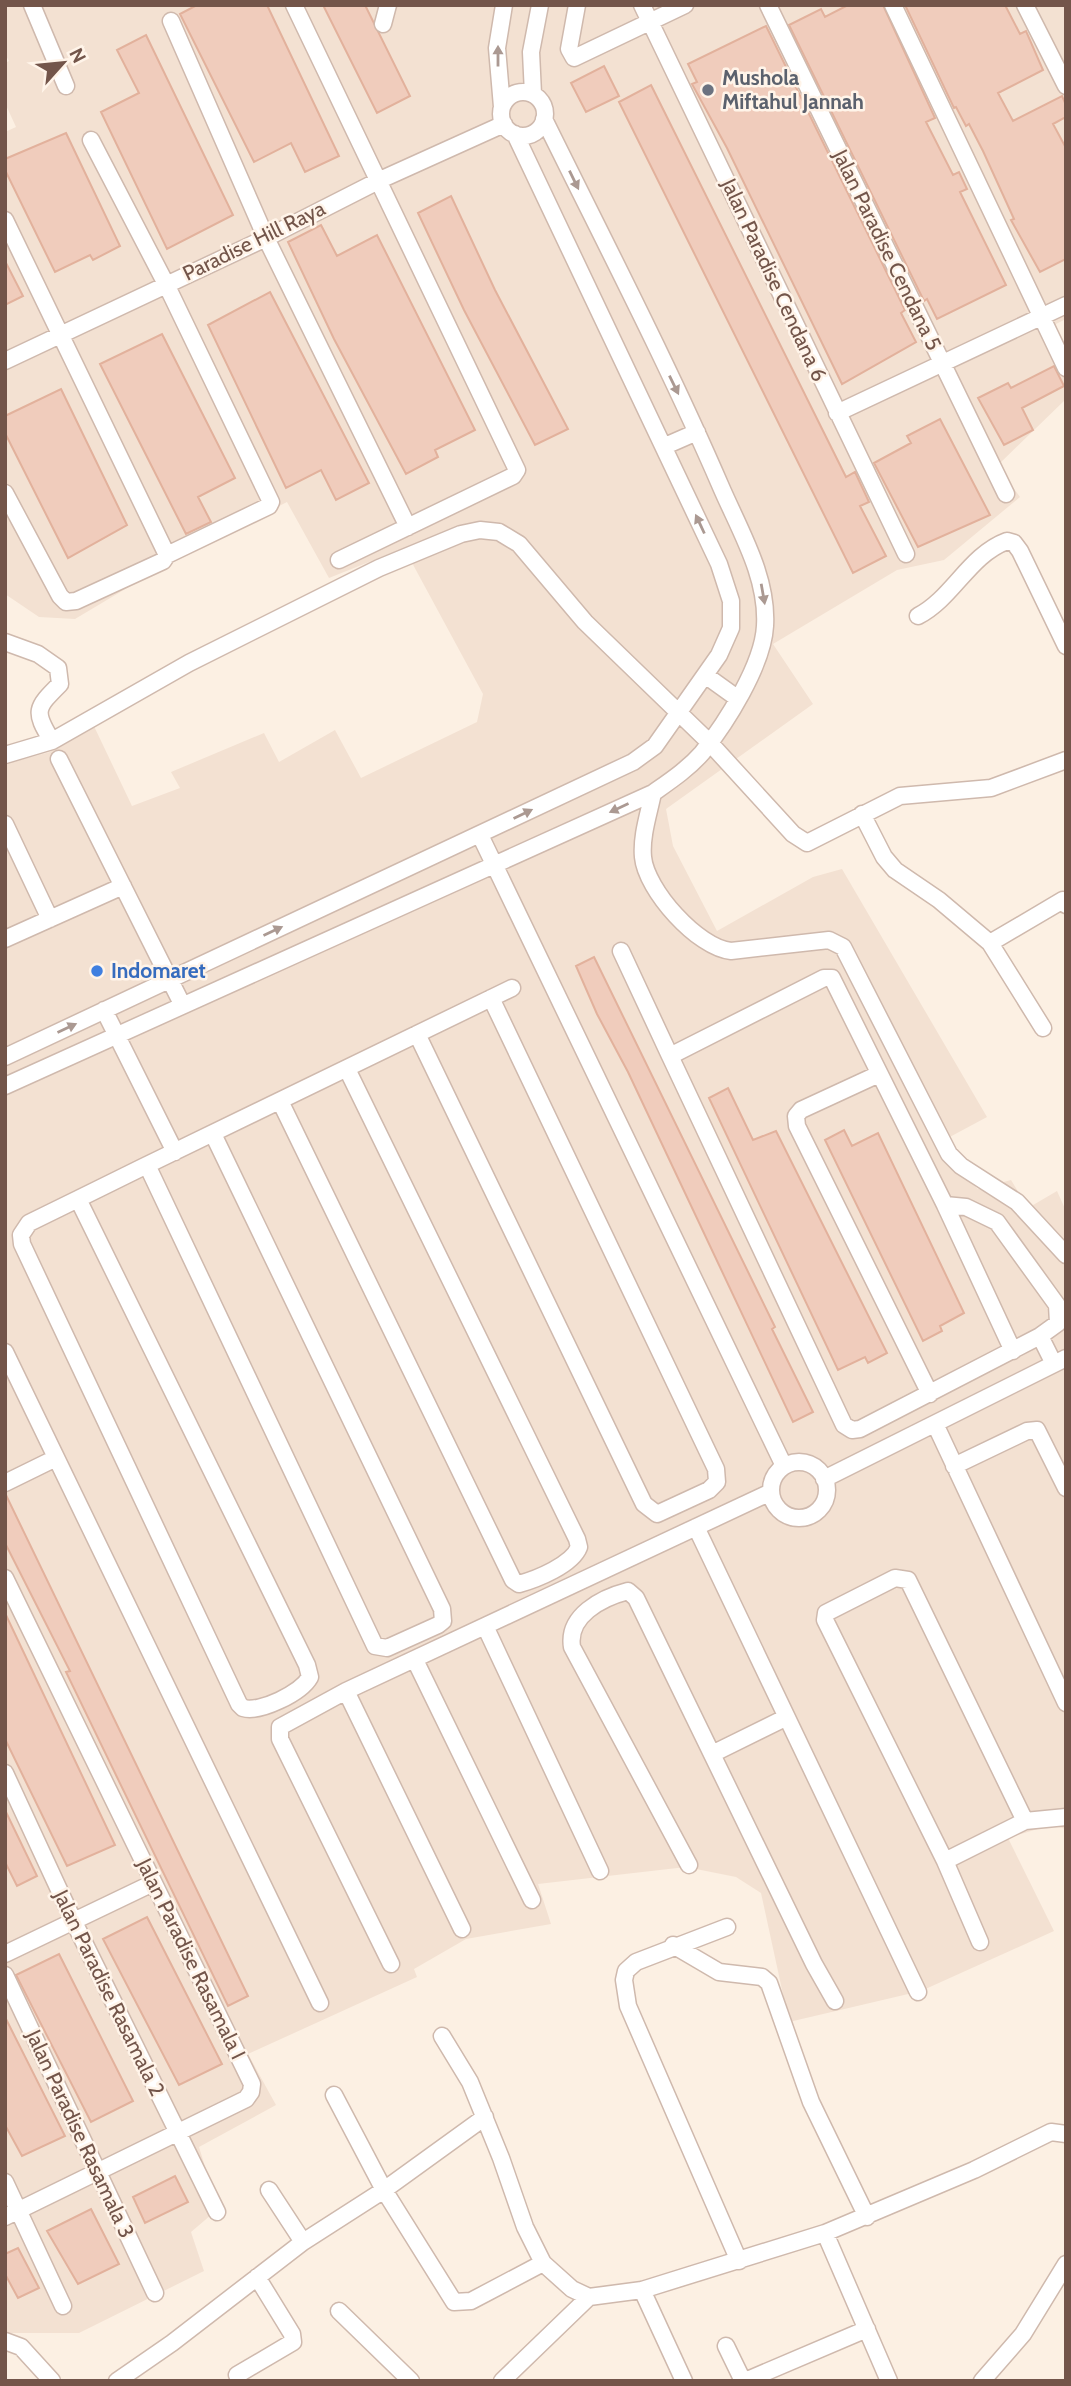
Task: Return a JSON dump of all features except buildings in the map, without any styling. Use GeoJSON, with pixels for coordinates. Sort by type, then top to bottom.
{"type":"FeatureCollection","features":[{"type":"Feature","properties":{"kind":"street"},"geometry":{"type":"LineString","coordinates":[[32,5],[66,86]]}},
{"type":"Feature","properties":{"kind":"street"},"geometry":{"type":"LineString","coordinates":[[294,5],[517,470],[513,477],[339,560]]}},
{"type":"Feature","properties":{"kind":"street"},"geometry":{"type":"LineString","coordinates":[[383,24],[388,5]]}},
{"type":"Feature","properties":{"kind":"street"},"geometry":{"type":"LineString","coordinates":[[5,1057],[633,762],[655,746],[719,655],[731,628],[731,601],[719,564],[665,446],[510,129],[502,107],[497,48],[504,5]]}},
{"type":"Feature","properties":{"kind":"street"},"geometry":{"type":"LineString","coordinates":[[5,1086],[653,793],[679,775],[709,742],[737,698],[762,650],[764,598],[758,572],[697,432],[544,119],[543,104],[533,94],[531,52],[540,5]]}},
{"type":"Feature","properties":{"kind":"street"},"geometry":{"type":"LineString","coordinates":[[577,5],[569,49],[574,58],[685,5]]}},
{"type":"Feature","properties":{"kind":"street","name":"Jalan Paradise Cendana 6"},"geometry":{"type":"LineString","coordinates":[[642,5],[906,554]]}},
{"type":"Feature","properties":{"kind":"street","name":"Jalan Paradise Cendana 5"},"geometry":{"type":"LineString","coordinates":[[768,5],[1006,494]]}},
{"type":"Feature","properties":{"kind":"street"},"geometry":{"type":"LineString","coordinates":[[893,5],[1066,368]]}},
{"type":"Feature","properties":{"kind":"street"},"geometry":{"type":"LineString","coordinates":[[1025,5],[1061,65],[1066,86]]}},
{"type":"Feature","properties":{"kind":"street"},"geometry":{"type":"LineString","coordinates":[[171,21],[266,237],[408,527]]}},
{"type":"Feature","properties":{"kind":"street"},"geometry":{"type":"LineString","coordinates":[[502,107],[514,94],[533,94]]}},
{"type":"Feature","properties":{"kind":"street"},"geometry":{"type":"LineString","coordinates":[[510,129],[530,135],[537,131],[544,119]]}},
{"type":"Feature","properties":{"kind":"street","name":"Paradise Hill Raya"},"geometry":{"type":"LineString","coordinates":[[5,361],[380,180],[510,129]]}},
{"type":"Feature","properties":{"kind":"street"},"geometry":{"type":"LineString","coordinates":[[5,493],[9,508],[66,602],[76,601],[151,567],[167,555],[269,506],[271,502],[166,284],[91,140]]}},
{"type":"Feature","properties":{"kind":"street"},"geometry":{"type":"LineString","coordinates":[[5,220],[167,555]]}},
{"type":"Feature","properties":{"kind":"street"},"geometry":{"type":"LineString","coordinates":[[837,413],[942,361],[1066,305]]}},
{"type":"Feature","properties":{"kind":"street"},"geometry":{"type":"LineString","coordinates":[[665,446],[697,432]]}},
{"type":"Feature","properties":{"kind":"street"},"geometry":{"type":"LineString","coordinates":[[5,755],[52,741],[189,663],[298,607],[418,551],[460,534],[480,530],[499,532],[519,544],[585,622],[678,715],[709,742],[804,842],[811,842],[900,796],[1007,784],[1066,760]]}},
{"type":"Feature","properties":{"kind":"street"},"geometry":{"type":"LineString","coordinates":[[918,616],[936,607],[963,574],[1007,541],[1014,543],[1020,551],[1062,626],[1066,646]]}},
{"type":"Feature","properties":{"kind":"street"},"geometry":{"type":"LineString","coordinates":[[5,642],[38,654],[58,668],[60,684],[42,701],[38,712],[52,741]]}},
{"type":"Feature","properties":{"kind":"street"},"geometry":{"type":"LineString","coordinates":[[705,675],[737,698]]}},
{"type":"Feature","properties":{"kind":"street"},"geometry":{"type":"LineString","coordinates":[[59,759],[182,1004]]}},
{"type":"Feature","properties":{"kind":"street"},"geometry":{"type":"LineString","coordinates":[[653,793],[643,858],[648,875],[666,904],[717,950],[731,951],[829,940],[843,947],[949,1154],[961,1166],[1017,1202],[1066,1255]]}},
{"type":"Feature","properties":{"kind":"street"},"geometry":{"type":"LineString","coordinates":[[862,814],[884,857],[895,870],[939,900],[990,943],[1043,1028]]}},
{"type":"Feature","properties":{"kind":"street"},"geometry":{"type":"LineString","coordinates":[[5,824],[50,919]]}},
{"type":"Feature","properties":{"kind":"street"},"geometry":{"type":"LineString","coordinates":[[481,835],[784,1466]]}},
{"type":"Feature","properties":{"kind":"street"},"geometry":{"type":"LineString","coordinates":[[5,939],[123,886]]}},
{"type":"Feature","properties":{"kind":"street"},"geometry":{"type":"LineString","coordinates":[[990,943],[1065,901]]}},
{"type":"Feature","properties":{"kind":"street"},"geometry":{"type":"LineString","coordinates":[[621,951],[844,1425],[852,1430],[860,1429],[1013,1351],[1058,1323],[1057,1305],[997,1222],[980,1212],[945,1205]]}},
{"type":"Feature","properties":{"kind":"street"},"geometry":{"type":"LineString","coordinates":[[670,1056],[829,977],[835,982],[945,1205],[1013,1351]]}},
{"type":"Feature","properties":{"kind":"street"},"geometry":{"type":"LineString","coordinates":[[78,1199],[307,1665],[310,1677],[302,1686],[256,1709],[243,1708],[239,1704],[22,1244],[21,1235],[29,1223],[78,1199],[148,1165],[213,1134],[280,1101],[347,1069],[512,988]]}},
{"type":"Feature","properties":{"kind":"street"},"geometry":{"type":"LineString","coordinates":[[417,1034],[644,1504],[657,1514],[709,1490],[717,1482],[716,1469],[491,998]]}},
{"type":"Feature","properties":{"kind":"street"},"geometry":{"type":"LineString","coordinates":[[104,1010],[175,1152]]}},
{"type":"Feature","properties":{"kind":"street"},"geometry":{"type":"LineString","coordinates":[[280,1101],[513,1580],[519,1584],[528,1581],[570,1560],[579,1547],[577,1539],[347,1069]]}},
{"type":"Feature","properties":{"kind":"street"},"geometry":{"type":"LineString","coordinates":[[879,1074],[801,1110],[796,1116],[797,1126],[930,1394]]}},
{"type":"Feature","properties":{"kind":"street"},"geometry":{"type":"LineString","coordinates":[[148,1165],[375,1646],[387,1648],[438,1625],[443,1621],[442,1609],[213,1134]]}},
{"type":"Feature","properties":{"kind":"street"},"geometry":{"type":"LineString","coordinates":[[824,1479],[936,1426],[1060,1361],[1040,1336]]}},
{"type":"Feature","properties":{"kind":"street"},"geometry":{"type":"LineString","coordinates":[[5,1352],[320,2003]]}},
{"type":"Feature","properties":{"kind":"street"},"geometry":{"type":"LineString","coordinates":[[936,1426],[1066,1703]]}},
{"type":"Feature","properties":{"kind":"street"},"geometry":{"type":"LineString","coordinates":[[954,1466],[1027,1431],[1037,1430],[1066,1488]]}},
{"type":"Feature","properties":{"kind":"street"},"geometry":{"type":"LineString","coordinates":[[5,1483],[56,1458]]}},
{"type":"Feature","properties":{"kind":"street"},"geometry":{"type":"LineString","coordinates":[[806,1463],[819,1471],[824,1479],[826,1496],[823,1504],[810,1516],[792,1517],[778,1508],[771,1492],[774,1477],[784,1466],[806,1463]]}},
{"type":"Feature","properties":{"kind":"street"},"geometry":{"type":"LineString","coordinates":[[391,1964],[279,1732],[280,1727],[346,1691],[771,1492]]}},
{"type":"Feature","properties":{"kind":"street"},"geometry":{"type":"LineString","coordinates":[[696,1527],[918,1992]]}},
{"type":"Feature","properties":{"kind":"street","name":"Jalan Paradise Rasamala I"},"geometry":{"type":"LineString","coordinates":[[5,1578],[252,2084],[246,2099],[12,2214]]}},
{"type":"Feature","properties":{"kind":"street"},"geometry":{"type":"LineString","coordinates":[[980,1942],[944,1861],[824,1616],[895,1578],[908,1580],[1025,1821]]}},
{"type":"Feature","properties":{"kind":"street"},"geometry":{"type":"LineString","coordinates":[[689,1865],[572,1647],[570,1634],[575,1622],[594,1606],[621,1592],[632,1593],[835,2001]]}},
{"type":"Feature","properties":{"kind":"street"},"geometry":{"type":"LineString","coordinates":[[485,1626],[600,1871]]}},
{"type":"Feature","properties":{"kind":"street"},"geometry":{"type":"LineString","coordinates":[[415,1660],[532,1900]]}},
{"type":"Feature","properties":{"kind":"street"},"geometry":{"type":"LineString","coordinates":[[346,1691],[462,1929]]}},
{"type":"Feature","properties":{"kind":"street"},"geometry":{"type":"LineString","coordinates":[[712,1754],[785,1718]]}},
{"type":"Feature","properties":{"kind":"street","name":"Jalan Paradise Rasamala 2"},"geometry":{"type":"LineString","coordinates":[[5,1773],[74,1922],[217,2212]]}},
{"type":"Feature","properties":{"kind":"street"},"geometry":{"type":"LineString","coordinates":[[944,1861],[1025,1821],[1066,1817]]}},
{"type":"Feature","properties":{"kind":"street"},"geometry":{"type":"LineString","coordinates":[[5,1954],[153,1883]]}},
{"type":"Feature","properties":{"kind":"street"},"geometry":{"type":"LineString","coordinates":[[727,1927],[673,1945],[631,1966],[624,1980],[624,1991],[638,2031],[739,2261]]}},
{"type":"Feature","properties":{"kind":"street"},"geometry":{"type":"LineString","coordinates":[[673,1945],[719,1972],[762,1977],[769,1983],[811,2102],[867,2217]]}},
{"type":"Feature","properties":{"kind":"street","name":"Jalan Paradise Rasamala 3"},"geometry":{"type":"LineString","coordinates":[[5,1975],[155,2293]]}},
{"type":"Feature","properties":{"kind":"street"},"geometry":{"type":"LineString","coordinates":[[442,2036],[470,2082],[525,2227],[543,2263],[572,2288],[589,2297],[642,2290],[825,2233],[867,2217],[1043,2136],[1057,2131],[1066,2134]]}},
{"type":"Feature","properties":{"kind":"street"},"geometry":{"type":"LineString","coordinates":[[334,2095],[384,2190],[454,2302],[471,2301],[543,2263]]}},
{"type":"Feature","properties":{"kind":"street"},"geometry":{"type":"LineString","coordinates":[[117,2381],[172,2343],[303,2242],[384,2190],[485,2117]]}},
{"type":"Feature","properties":{"kind":"street"},"geometry":{"type":"LineString","coordinates":[[5,2182],[12,2214],[63,2306]]}},
{"type":"Feature","properties":{"kind":"street"},"geometry":{"type":"LineString","coordinates":[[269,2190],[303,2242]]}},
{"type":"Feature","properties":{"kind":"street"},"geometry":{"type":"LineString","coordinates":[[825,2233],[889,2381]]}},
{"type":"Feature","properties":{"kind":"street"},"geometry":{"type":"LineString","coordinates":[[982,2381],[1023,2334],[1066,2264]]}},
{"type":"Feature","properties":{"kind":"street"},"geometry":{"type":"LineString","coordinates":[[237,2375],[293,2342],[292,2334],[257,2277]]}},
{"type":"Feature","properties":{"kind":"street"},"geometry":{"type":"LineString","coordinates":[[642,2290],[684,2381]]}},
{"type":"Feature","properties":{"kind":"street"},"geometry":{"type":"LineString","coordinates":[[502,2381],[589,2297]]}},
{"type":"Feature","properties":{"kind":"street"},"geometry":{"type":"LineString","coordinates":[[339,2311],[411,2381]]}},
{"type":"Feature","properties":{"kind":"street"},"geometry":{"type":"LineString","coordinates":[[726,2346],[744,2381],[867,2329]]}},
{"type":"Feature","properties":{"kind":"street"},"geometry":{"type":"LineString","coordinates":[[5,2341],[21,2347],[52,2381]]}},
{"type":"Feature","properties":{"kind":"shaded area"},"geometry":{"type":"Polygon","coordinates":[[[5,5],[1066,5],[1066,319],[1056,324],[1066,378],[1066,399],[997,466],[1020,497],[944,560],[897,570],[773,644],[813,704],[666,809],[673,846],[717,931],[813,877],[842,869],[987,1117],[946,1139],[956,1170],[978,1189],[1011,1180],[1028,1208],[1057,1191],[1066,1211],[1066,1829],[1051,1825],[1008,1838],[1054,1931],[921,1991],[789,2022],[761,1893],[736,1877],[686,1867],[538,1884],[551,1924],[466,1939],[414,1969],[417,1977],[248,2054],[276,2105],[199,2147],[218,2209],[191,2232],[204,2271],[79,2333],[5,2333],[5,764],[50,752],[92,722],[132,806],[180,788],[171,772],[264,733],[279,762],[335,730],[361,778],[477,722],[483,694],[404,548],[329,578],[287,502],[179,557],[75,619],[39,617],[5,594],[5,132],[16,127],[5,103],[5,63],[9,61],[5,54],[5,5]]]}},
{"type":"Feature","properties":{"kind":"place","name":"Mushola Miftahul Jannah"},"geometry":{"type":"Point","coordinates":[708,90]}},
{"type":"Feature","properties":{"kind":"place","name":"Indomaret"},"geometry":{"type":"Point","coordinates":[97,971]}}]}
